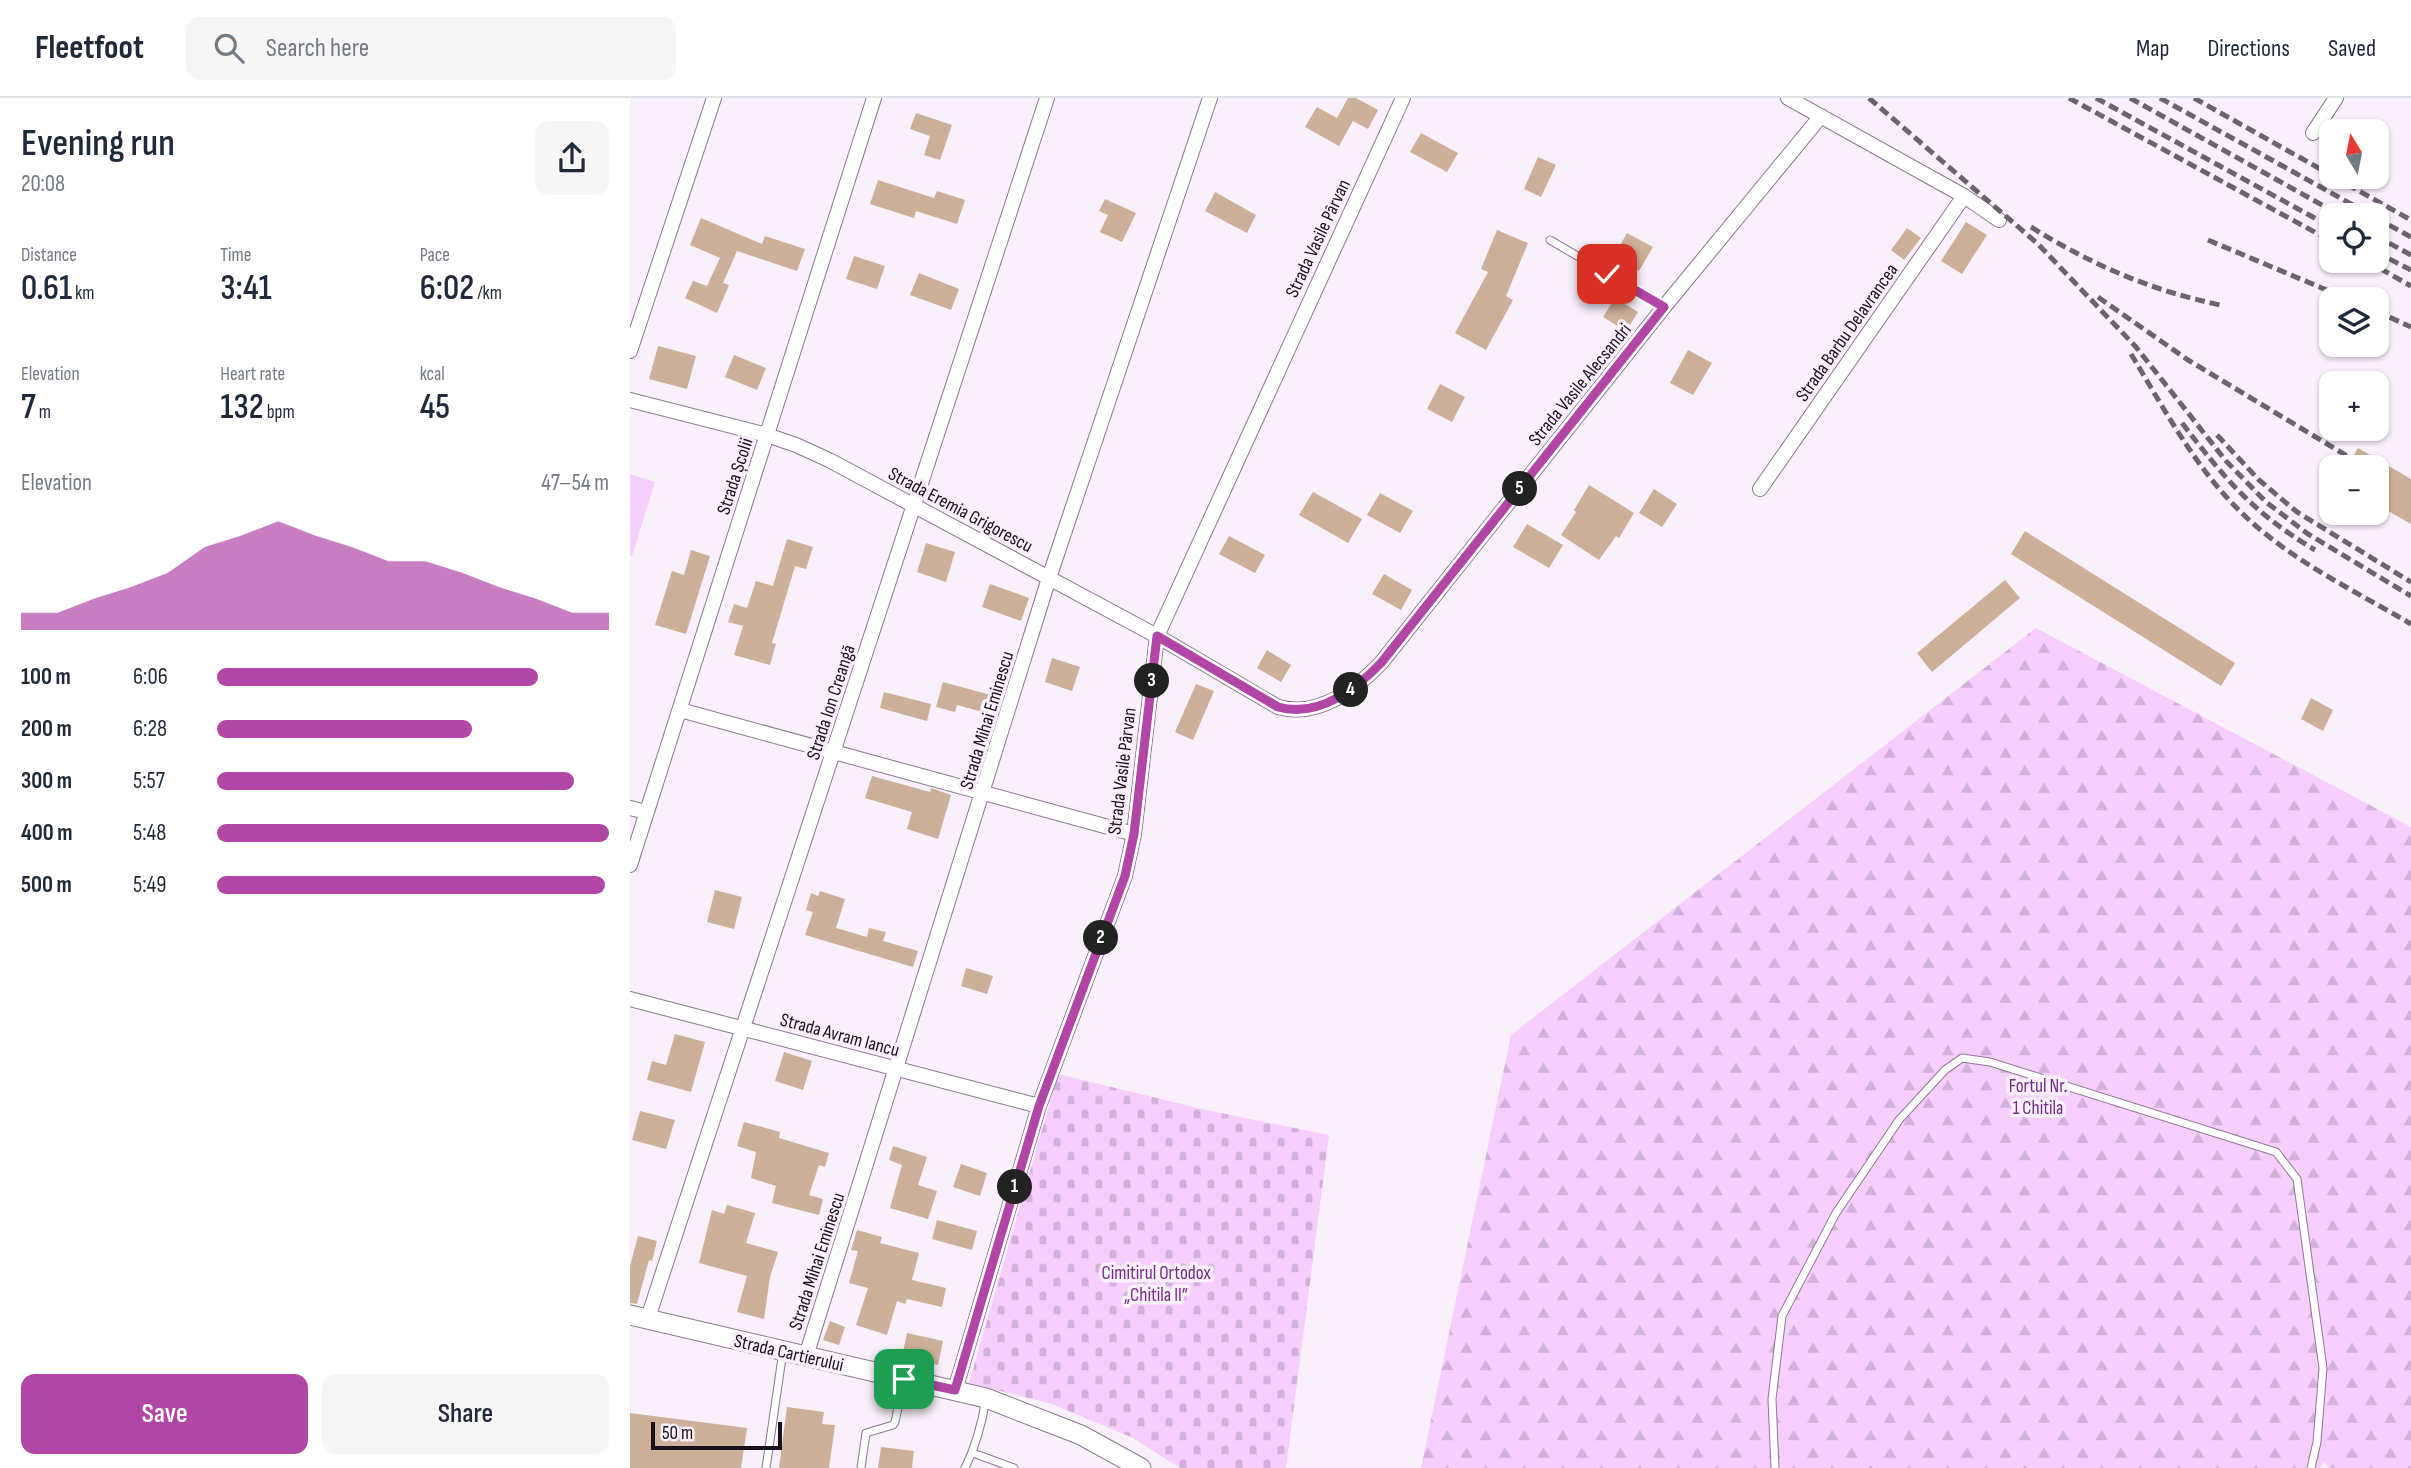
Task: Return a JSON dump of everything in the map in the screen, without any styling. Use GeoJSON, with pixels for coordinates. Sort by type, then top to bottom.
{"type":"FeatureCollection","features":[{"type":"Feature","properties":{"kind":"street"},"geometry":{"type":"LineString","coordinates":[[630,351],[714,98]]}},
{"type":"Feature","properties":{"kind":"street","name":"Strada Școlii"},"geometry":{"type":"LineString","coordinates":[[630,865],[874,98]]}},
{"type":"Feature","properties":{"kind":"street","name":"Strada Ion Creangă"},"geometry":{"type":"LineString","coordinates":[[639,1316],[744,1028],[1047,98]]}},
{"type":"Feature","properties":{"kind":"street","name":"Strada Mihai Eminescu"},"geometry":{"type":"LineString","coordinates":[[806,1356],[1049,578],[1210,98]]}},
{"type":"Feature","properties":{"kind":"street","name":"Strada Vasile Pârvan"},"geometry":{"type":"LineString","coordinates":[[955,1390],[1039,1106],[1125,876],[1134,834],[1157,636],[1403,98]]}},
{"type":"Feature","properties":{"kind":"street"},"geometry":{"type":"LineString","coordinates":[[1787,98],[1964,196],[1999,220]]}},
{"type":"Feature","properties":{"kind":"street"},"geometry":{"type":"LineString","coordinates":[[2313,133],[2336,98]]}},
{"type":"Feature","properties":{"kind":"street","name":"Strada Vasile Alecsandri"},"geometry":{"type":"LineString","coordinates":[[1256,694],[1278,707],[1298,710],[1325,704],[1366,679],[1821,116]]}},
{"type":"Feature","properties":{"kind":"street","name":"Strada Barbu Delavrancea"},"geometry":{"type":"LineString","coordinates":[[1760,489],[1964,196]]}},
{"type":"Feature","properties":{"kind":"street","name":"Strada Eremia Grigorescu"},"geometry":{"type":"LineString","coordinates":[[630,400],[796,444],[1157,636],[1256,694]]}},
{"type":"Feature","properties":{"kind":"street"},"geometry":{"type":"LineString","coordinates":[[680,710],[1134,834]]}},
{"type":"Feature","properties":{"kind":"street"},"geometry":{"type":"LineString","coordinates":[[630,808],[648,812]]}},
{"type":"Feature","properties":{"kind":"street","name":"Strada Avram Iancu"},"geometry":{"type":"LineString","coordinates":[[630,999],[1039,1106]]}},
{"type":"Feature","properties":{"kind":"street","name":"Strada Cartierului"},"geometry":{"type":"LineString","coordinates":[[639,1316],[986,1398],[1081,1435],[1141,1468]]}},
{"type":"Feature","properties":{"kind":"lane"},"geometry":{"type":"LineString","coordinates":[[1550,240],[1664,307]]}},
{"type":"Feature","properties":{"kind":"lane"},"geometry":{"type":"LineString","coordinates":[[1775,1468],[1772,1399],[1782,1316],[1836,1213],[1899,1120],[1945,1070],[1962,1058],[1990,1062],[2276,1152],[2287,1164],[2297,1179],[2323,1368],[2317,1442],[2311,1468]]}},
{"type":"Feature","properties":{"kind":"lane"},"geometry":{"type":"LineString","coordinates":[[766,1468],[783,1350]]}},
{"type":"Feature","properties":{"kind":"lane"},"geometry":{"type":"LineString","coordinates":[[860,1468],[866,1433],[895,1422],[904,1379]]}},
{"type":"Feature","properties":{"kind":"lane"},"geometry":{"type":"LineString","coordinates":[[965,1468],[982,1425],[986,1398]]}},
{"type":"Feature","properties":{"kind":"lane"},"geometry":{"type":"LineString","coordinates":[[973,1453],[1014,1468]]}},
{"type":"Feature","properties":{"kind":"green space"},"geometry":{"type":"Polygon","coordinates":[[[630,474],[655,482],[632,556],[630,556],[630,474]]]}},
{"type":"Feature","properties":{"kind":"green space","name":"Fortul Nr. 1 Chitila"},"geometry":{"type":"Polygon","coordinates":[[[2036,628],[2411,827],[2411,1468],[2329,1468],[2324,1462],[2320,1468],[1421,1468],[1511,1035],[2036,628]]]}},
{"type":"Feature","properties":{"kind":"green space","name":"Cimitirul Ortodox „Chitila II”"},"geometry":{"type":"Polygon","coordinates":[[[1058,1074],[1206,1110],[1329,1135],[1286,1468],[1180,1468],[1133,1438],[1052,1404],[969,1383],[1058,1074]]]}},
{"type":"Feature","properties":{"kind":"building"},"geometry":{"type":"Polygon","coordinates":[[[1348,98],[1356,98],[1378,110],[1368,129],[1353,121],[1339,146],[1305,127],[1317,107],[1337,118],[1348,98]]]}},
{"type":"Feature","properties":{"kind":"building"},"geometry":{"type":"Polygon","coordinates":[[[916,113],[952,125],[940,160],[924,155],[930,136],[910,129],[916,113]]]}},
{"type":"Feature","properties":{"kind":"building"},"geometry":{"type":"Polygon","coordinates":[[[1421,133],[1458,153],[1447,172],[1410,152],[1421,133]]]}},
{"type":"Feature","properties":{"kind":"building"},"geometry":{"type":"Polygon","coordinates":[[[1538,157],[1556,165],[1541,197],[1524,189],[1538,157]]]}},
{"type":"Feature","properties":{"kind":"building"},"geometry":{"type":"Polygon","coordinates":[[[878,180],[934,198],[937,191],[965,200],[957,224],[916,211],[914,218],[870,204],[878,180]]]}},
{"type":"Feature","properties":{"kind":"building"},"geometry":{"type":"Polygon","coordinates":[[[1215,192],[1256,215],[1247,233],[1205,211],[1215,192]]]}},
{"type":"Feature","properties":{"kind":"building"},"geometry":{"type":"Polygon","coordinates":[[[1105,199],[1136,213],[1122,242],[1100,232],[1108,215],[1099,211],[1105,199]]]}},
{"type":"Feature","properties":{"kind":"building"},"geometry":{"type":"Polygon","coordinates":[[[701,218],[762,244],[765,236],[805,249],[797,271],[737,251],[723,283],[729,285],[717,313],[685,298],[693,281],[707,286],[720,258],[690,245],[701,218]]]}},
{"type":"Feature","properties":{"kind":"building"},"geometry":{"type":"Polygon","coordinates":[[[1966,222],[1987,235],[1962,274],[1941,261],[1966,222]]]}},
{"type":"Feature","properties":{"kind":"building"},"geometry":{"type":"Polygon","coordinates":[[[1907,228],[1921,238],[1904,260],[1891,250],[1907,228]]]}},
{"type":"Feature","properties":{"kind":"building"},"geometry":{"type":"Polygon","coordinates":[[[1497,230],[1528,243],[1506,296],[1513,300],[1486,350],[1455,333],[1488,272],[1481,269],[1497,230]]]}},
{"type":"Feature","properties":{"kind":"building"},"geometry":{"type":"Polygon","coordinates":[[[1627,233],[1653,247],[1639,271],[1614,257],[1627,233]]]}},
{"type":"Feature","properties":{"kind":"building"},"geometry":{"type":"Polygon","coordinates":[[[854,256],[885,266],[877,289],[846,279],[854,256]]]}},
{"type":"Feature","properties":{"kind":"building"},"geometry":{"type":"Polygon","coordinates":[[[919,273],[959,289],[951,310],[910,295],[919,273]]]}},
{"type":"Feature","properties":{"kind":"building"},"geometry":{"type":"Polygon","coordinates":[[[1615,298],[1638,312],[1626,331],[1603,317],[1615,298]]]}},
{"type":"Feature","properties":{"kind":"building"},"geometry":{"type":"Polygon","coordinates":[[[658,346],[696,356],[687,389],[649,379],[658,346]]]}},
{"type":"Feature","properties":{"kind":"building"},"geometry":{"type":"Polygon","coordinates":[[[1688,350],[1712,363],[1693,395],[1670,383],[1688,350]]]}},
{"type":"Feature","properties":{"kind":"building"},"geometry":{"type":"Polygon","coordinates":[[[734,355],[766,368],[757,390],[725,377],[734,355]]]}},
{"type":"Feature","properties":{"kind":"building"},"geometry":{"type":"Polygon","coordinates":[[[1440,384],[1465,397],[1452,422],[1427,409],[1440,384]]]}},
{"type":"Feature","properties":{"kind":"building"},"geometry":{"type":"Polygon","coordinates":[[[2358,448],[2370,455],[2354,455],[2358,448]]]}},
{"type":"Feature","properties":{"kind":"building"},"geometry":{"type":"Polygon","coordinates":[[[2389,466],[2411,479],[2411,524],[2389,511],[2389,466]]]}},
{"type":"Feature","properties":{"kind":"building"},"geometry":{"type":"Polygon","coordinates":[[[1589,485],[1634,513],[1619,538],[1616,536],[1599,560],[1561,535],[1589,485]]]}},
{"type":"Feature","properties":{"kind":"building"},"geometry":{"type":"Polygon","coordinates":[[[1654,489],[1677,504],[1662,527],[1639,513],[1654,489]]]}},
{"type":"Feature","properties":{"kind":"building"},"geometry":{"type":"Polygon","coordinates":[[[1313,492],[1362,519],[1348,543],[1299,515],[1313,492]]]}},
{"type":"Feature","properties":{"kind":"building"},"geometry":{"type":"Polygon","coordinates":[[[1380,493],[1413,511],[1400,533],[1367,515],[1380,493]]]}},
{"type":"Feature","properties":{"kind":"building"},"geometry":{"type":"Polygon","coordinates":[[[1527,524],[1563,545],[1549,568],[1513,547],[1527,524]]]}},
{"type":"Feature","properties":{"kind":"building"},"geometry":{"type":"Polygon","coordinates":[[[2025,531],[2235,663],[2221,686],[2011,554],[2025,531]]]}},
{"type":"Feature","properties":{"kind":"building"},"geometry":{"type":"Polygon","coordinates":[[[1229,536],[1265,555],[1255,573],[1219,554],[1229,536]]]}},
{"type":"Feature","properties":{"kind":"building"},"geometry":{"type":"Polygon","coordinates":[[[787,539],[813,547],[806,569],[795,566],[772,643],[776,644],[770,665],[734,655],[743,626],[728,622],[734,604],[747,608],[756,581],[773,586],[787,539]]]}},
{"type":"Feature","properties":{"kind":"building"},"geometry":{"type":"Polygon","coordinates":[[[926,543],[955,552],[946,582],[917,572],[926,543]]]}},
{"type":"Feature","properties":{"kind":"building"},"geometry":{"type":"Polygon","coordinates":[[[691,550],[710,556],[686,634],[655,625],[672,571],[684,575],[691,550]]]}},
{"type":"Feature","properties":{"kind":"building"},"geometry":{"type":"Polygon","coordinates":[[[1384,574],[1412,590],[1401,610],[1372,594],[1384,574]]]}},
{"type":"Feature","properties":{"kind":"building"},"geometry":{"type":"Polygon","coordinates":[[[2005,580],[2020,598],[1932,672],[1917,653],[2005,580]]]}},
{"type":"Feature","properties":{"kind":"building"},"geometry":{"type":"Polygon","coordinates":[[[990,584],[1029,598],[1021,621],[982,607],[990,584]]]}},
{"type":"Feature","properties":{"kind":"building"},"geometry":{"type":"Polygon","coordinates":[[[1267,650],[1291,665],[1281,682],[1257,668],[1267,650]]]}},
{"type":"Feature","properties":{"kind":"building"},"geometry":{"type":"Polygon","coordinates":[[[1052,658],[1080,667],[1072,691],[1045,682],[1052,658]]]}},
{"type":"Feature","properties":{"kind":"building"},"geometry":{"type":"Polygon","coordinates":[[[943,682],[998,697],[993,715],[957,705],[955,712],[936,707],[943,682]]]}},
{"type":"Feature","properties":{"kind":"building"},"geometry":{"type":"Polygon","coordinates":[[[1196,684],[1214,691],[1193,740],[1175,732],[1196,684]]]}},
{"type":"Feature","properties":{"kind":"building"},"geometry":{"type":"Polygon","coordinates":[[[884,692],[931,704],[927,721],[880,708],[884,692]]]}},
{"type":"Feature","properties":{"kind":"building"},"geometry":{"type":"Polygon","coordinates":[[[2311,698],[2333,710],[2323,731],[2301,719],[2311,698]]]}},
{"type":"Feature","properties":{"kind":"building"},"geometry":{"type":"Polygon","coordinates":[[[872,776],[930,792],[931,788],[951,795],[938,839],[907,829],[912,812],[865,798],[872,776]]]}},
{"type":"Feature","properties":{"kind":"building"},"geometry":{"type":"Polygon","coordinates":[[[715,890],[742,897],[734,929],[707,922],[715,890]]]}},
{"type":"Feature","properties":{"kind":"building"},"geometry":{"type":"Polygon","coordinates":[[[820,891],[845,899],[836,928],[867,937],[869,928],[886,932],[883,941],[918,951],[913,967],[805,935],[813,912],[806,910],[811,893],[818,896],[820,891]]]}},
{"type":"Feature","properties":{"kind":"building"},"geometry":{"type":"Polygon","coordinates":[[[966,968],[993,976],[987,994],[961,986],[966,968]]]}},
{"type":"Feature","properties":{"kind":"building"},"geometry":{"type":"Polygon","coordinates":[[[675,1034],[705,1042],[691,1092],[647,1080],[652,1061],[666,1065],[675,1034]]]}},
{"type":"Feature","properties":{"kind":"building"},"geometry":{"type":"Polygon","coordinates":[[[784,1052],[812,1061],[803,1090],[775,1081],[784,1052]]]}},
{"type":"Feature","properties":{"kind":"building"},"geometry":{"type":"Polygon","coordinates":[[[640,1111],[675,1120],[666,1149],[632,1140],[640,1111]]]}},
{"type":"Feature","properties":{"kind":"building"},"geometry":{"type":"Polygon","coordinates":[[[744,1122],[780,1132],[779,1138],[829,1153],[825,1167],[819,1165],[809,1195],[823,1199],[819,1215],[772,1203],[776,1186],[751,1178],[756,1152],[737,1146],[744,1122]]]}},
{"type":"Feature","properties":{"kind":"building"},"geometry":{"type":"Polygon","coordinates":[[[893,1146],[927,1157],[918,1185],[937,1191],[928,1219],[890,1208],[902,1165],[889,1160],[893,1146]]]}},
{"type":"Feature","properties":{"kind":"building"},"geometry":{"type":"Polygon","coordinates":[[[961,1164],[987,1173],[980,1196],[953,1187],[961,1164]]]}},
{"type":"Feature","properties":{"kind":"building"},"geometry":{"type":"Polygon","coordinates":[[[727,1205],[755,1213],[746,1243],[778,1252],[770,1277],[764,1319],[737,1312],[747,1276],[699,1263],[712,1210],[724,1214],[727,1205]]]}},
{"type":"Feature","properties":{"kind":"building"},"geometry":{"type":"Polygon","coordinates":[[[937,1220],[977,1231],[972,1250],[932,1239],[937,1220]]]}},
{"type":"Feature","properties":{"kind":"building"},"geometry":{"type":"Polygon","coordinates":[[[857,1230],[882,1237],[880,1243],[919,1253],[912,1280],[946,1288],[942,1307],[907,1299],[905,1304],[897,1301],[887,1335],[856,1325],[868,1288],[849,1283],[858,1251],[851,1250],[857,1230]]]}},
{"type":"Feature","properties":{"kind":"building"},"geometry":{"type":"Polygon","coordinates":[[[638,1236],[657,1241],[637,1304],[630,1303],[630,1266],[638,1236]]]}},
{"type":"Feature","properties":{"kind":"building"},"geometry":{"type":"Polygon","coordinates":[[[830,1321],[845,1327],[839,1345],[823,1340],[830,1321]]]}},
{"type":"Feature","properties":{"kind":"building"},"geometry":{"type":"Polygon","coordinates":[[[907,1333],[943,1341],[938,1365],[902,1357],[907,1333]]]}},
{"type":"Feature","properties":{"kind":"building"},"geometry":{"type":"Polygon","coordinates":[[[787,1407],[824,1412],[822,1424],[835,1425],[829,1468],[779,1468],[787,1407]]]}},
{"type":"Feature","properties":{"kind":"building"},"geometry":{"type":"Polygon","coordinates":[[[630,1413],[747,1428],[741,1468],[630,1468],[630,1413]]]}},
{"type":"Feature","properties":{"kind":"building"},"geometry":{"type":"Polygon","coordinates":[[[881,1447],[914,1451],[912,1468],[878,1468],[881,1447]]]}},
{"type":"Feature","properties":{"kind":"railway"},"geometry":{"type":"LineString","coordinates":[[1869,98],[2038,244],[2136,347],[2226,461],[2266,502],[2308,534],[2411,596]]}},
{"type":"Feature","properties":{"kind":"railway"},"geometry":{"type":"LineString","coordinates":[[2069,98],[2319,234]]}},
{"type":"Feature","properties":{"kind":"railway"},"geometry":{"type":"LineString","coordinates":[[2096,98],[2319,220]]}},
{"type":"Feature","properties":{"kind":"railway"},"geometry":{"type":"LineString","coordinates":[[2130,98],[2319,203]]}},
{"type":"Feature","properties":{"kind":"railway"},"geometry":{"type":"LineString","coordinates":[[2160,98],[2349,203]]}},
{"type":"Feature","properties":{"kind":"railway"},"geometry":{"type":"LineString","coordinates":[[2194,98],[2319,168]]}},
{"type":"Feature","properties":{"kind":"railway"},"geometry":{"type":"LineString","coordinates":[[2355,189],[2411,220]]}},
{"type":"Feature","properties":{"kind":"railway"},"geometry":{"type":"LineString","coordinates":[[2389,225],[2411,237]]}},
{"type":"Feature","properties":{"kind":"railway"},"geometry":{"type":"LineString","coordinates":[[2031,227],[2122,275],[2170,292],[2220,305]]}},
{"type":"Feature","properties":{"kind":"railway"},"geometry":{"type":"LineString","coordinates":[[2208,240],[2320,287]]}},
{"type":"Feature","properties":{"kind":"railway"},"geometry":{"type":"LineString","coordinates":[[2389,243],[2411,255]]}},
{"type":"Feature","properties":{"kind":"railway"},"geometry":{"type":"LineString","coordinates":[[2389,259],[2411,270]]}},
{"type":"Feature","properties":{"kind":"railway"},"geometry":{"type":"LineString","coordinates":[[2388,273],[2411,286]]}},
{"type":"Feature","properties":{"kind":"railway"},"geometry":{"type":"LineString","coordinates":[[2098,297],[2188,360],[2345,455]]}},
{"type":"Feature","properties":{"kind":"railway"},"geometry":{"type":"LineString","coordinates":[[2389,317],[2411,327]]}},
{"type":"Feature","properties":{"kind":"railway"},"geometry":{"type":"LineString","coordinates":[[2131,354],[2196,459],[2245,516],[2303,561],[2411,624]]}},
{"type":"Feature","properties":{"kind":"railway"},"geometry":{"type":"LineString","coordinates":[[2182,423],[2241,494],[2274,522],[2315,550]]}},
{"type":"Feature","properties":{"kind":"railway"},"geometry":{"type":"LineString","coordinates":[[2217,435],[2259,480],[2297,512],[2411,582]]}},
{"type":"Feature","properties":{"kind":"route"},"geometry":{"type":"LineString","coordinates":[[904,1379],[955,1390],[1039,1106],[1125,876],[1134,834],[1157,636],[1278,707],[1288,710],[1325,704],[1366,679],[1664,307],[1607,274]]}}]}
